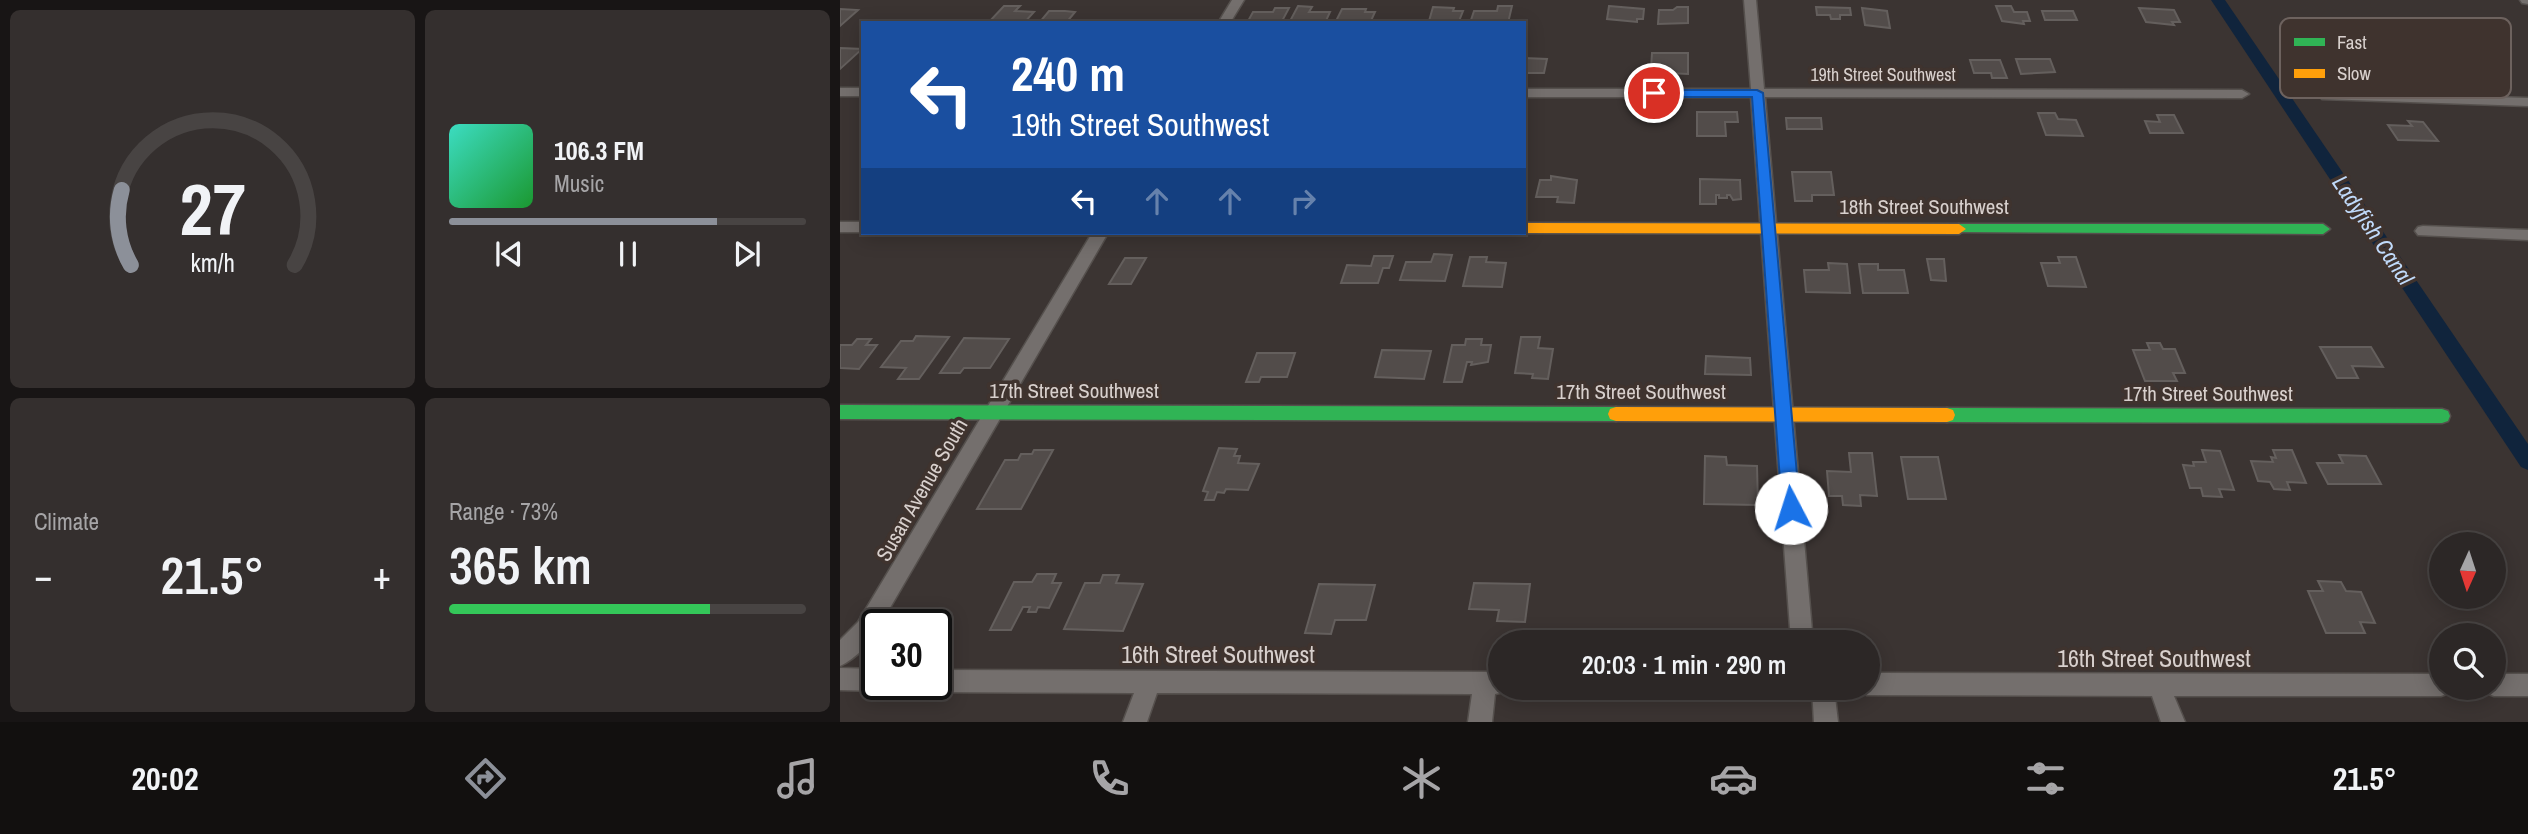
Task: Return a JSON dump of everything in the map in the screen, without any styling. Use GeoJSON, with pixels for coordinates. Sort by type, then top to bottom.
{"type":"FeatureCollection","features":[{"type":"Feature","properties":{"kind":"street"},"geometry":{"type":"LineString","coordinates":[[1225,21],[1238,0]]}},
{"type":"Feature","properties":{"kind":"street"},"geometry":{"type":"LineString","coordinates":[[1750,0],[1801,630]]}},
{"type":"Feature","properties":{"kind":"street"},"geometry":{"type":"LineString","coordinates":[[840,92],[861,92]]}},
{"type":"Feature","properties":{"kind":"street","name":"19th Street Southwest"},"geometry":{"type":"LineString","coordinates":[[1526,93],[2242,94]]}},
{"type":"Feature","properties":{"kind":"street"},"geometry":{"type":"LineString","coordinates":[[2394,98],[2528,102]]}},
{"type":"Feature","properties":{"kind":"street"},"geometry":{"type":"LineString","coordinates":[[840,227],[861,227]]}},
{"type":"Feature","properties":{"kind":"street","name":"18th Street Southwest"},"geometry":{"type":"LineString","coordinates":[[1526,228],[2323,229]]}},
{"type":"Feature","properties":{"kind":"street"},"geometry":{"type":"LineString","coordinates":[[2423,231],[2528,235]]}},
{"type":"Feature","properties":{"kind":"street","name":"Susan Avenue South"},"geometry":{"type":"LineString","coordinates":[[840,655],[866,629],[1099,235]]}},
{"type":"Feature","properties":{"kind":"street","name":"17th Street Southwest"},"geometry":{"type":"LineString","coordinates":[[840,412],[2442,416]]}},
{"type":"Feature","properties":{"kind":"street"},"geometry":{"type":"LineString","coordinates":[[840,679],[861,680]]}},
{"type":"Feature","properties":{"kind":"street","name":"16th Street Southwest"},"geometry":{"type":"LineString","coordinates":[[952,681],[1488,682]]}},
{"type":"Feature","properties":{"kind":"street"},"geometry":{"type":"LineString","coordinates":[[1135,722],[1150,681]]}},
{"type":"Feature","properties":{"kind":"street","name":"16th Street Southwest"},"geometry":{"type":"LineString","coordinates":[[1880,684],[2429,685]]}},
{"type":"Feature","properties":{"kind":"street"},"geometry":{"type":"LineString","coordinates":[[2159,685],[2173,722]]}},
{"type":"Feature","properties":{"kind":"street"},"geometry":{"type":"LineString","coordinates":[[2506,685],[2528,685]]}},
{"type":"Feature","properties":{"kind":"street"},"geometry":{"type":"LineString","coordinates":[[1480,722],[1488,697]]}},
{"type":"Feature","properties":{"kind":"street"},"geometry":{"type":"LineString","coordinates":[[1824,700],[1826,722]]}},
{"type":"Feature","properties":{"kind":"building"},"geometry":{"type":"Polygon","coordinates":[[[1004,6],[1020,6],[1015,11],[1034,12],[1026,21],[990,21],[1004,6]]]}},
{"type":"Feature","properties":{"kind":"building"},"geometry":{"type":"Polygon","coordinates":[[[1298,6],[1312,7],[1309,12],[1330,12],[1326,21],[1290,21],[1298,6]]]}},
{"type":"Feature","properties":{"kind":"building"},"geometry":{"type":"Polygon","coordinates":[[[1498,6],[1512,6],[1508,21],[1471,21],[1474,11],[1497,11],[1498,6]]]}},
{"type":"Feature","properties":{"kind":"building"},"geometry":{"type":"Polygon","coordinates":[[[1609,6],[1644,9],[1643,19],[1637,19],[1637,22],[1607,19],[1609,6]]]}},
{"type":"Feature","properties":{"kind":"building"},"geometry":{"type":"Polygon","coordinates":[[[1996,6],[2011,6],[2014,12],[2027,12],[2030,21],[2023,21],[2024,24],[2002,21],[1996,6]]]}},
{"type":"Feature","properties":{"kind":"building"},"geometry":{"type":"Polygon","coordinates":[[[1433,7],[1463,11],[1459,21],[1429,21],[1433,7]]]}},
{"type":"Feature","properties":{"kind":"building"},"geometry":{"type":"Polygon","coordinates":[[[1677,7],[1688,7],[1688,23],[1658,24],[1659,10],[1673,10],[1677,7]]]}},
{"type":"Feature","properties":{"kind":"building"},"geometry":{"type":"Polygon","coordinates":[[[1816,7],[1850,8],[1851,15],[1840,15],[1840,19],[1831,19],[1830,15],[1817,15],[1816,7]]]}},
{"type":"Feature","properties":{"kind":"building"},"geometry":{"type":"Polygon","coordinates":[[[1275,8],[1289,8],[1282,21],[1248,21],[1253,12],[1273,12],[1275,8]]]}},
{"type":"Feature","properties":{"kind":"building"},"geometry":{"type":"Polygon","coordinates":[[[1862,8],[1887,11],[1890,28],[1865,25],[1862,8]]]}},
{"type":"Feature","properties":{"kind":"building"},"geometry":{"type":"Polygon","coordinates":[[[2139,8],[2174,10],[2180,22],[2172,22],[2174,25],[2146,22],[2139,8]]]}},
{"type":"Feature","properties":{"kind":"building"},"geometry":{"type":"Polygon","coordinates":[[[840,9],[858,10],[840,26],[840,9]]]}},
{"type":"Feature","properties":{"kind":"building"},"geometry":{"type":"Polygon","coordinates":[[[1342,9],[1366,9],[1365,12],[1375,12],[1371,21],[1336,21],[1342,9]]]}},
{"type":"Feature","properties":{"kind":"building"},"geometry":{"type":"Polygon","coordinates":[[[1049,11],[1075,12],[1068,21],[1041,21],[1049,11]]]}},
{"type":"Feature","properties":{"kind":"building"},"geometry":{"type":"Polygon","coordinates":[[[2042,11],[2073,11],[2077,20],[2045,20],[2042,11]]]}},
{"type":"Feature","properties":{"kind":"building"},"geometry":{"type":"Polygon","coordinates":[[[840,48],[861,49],[861,50],[840,69],[840,48]]]}},
{"type":"Feature","properties":{"kind":"building"},"geometry":{"type":"Polygon","coordinates":[[[1652,53],[1688,53],[1688,74],[1668,73],[1668,68],[1651,69],[1652,53]]]}},
{"type":"Feature","properties":{"kind":"building"},"geometry":{"type":"Polygon","coordinates":[[[1526,58],[1547,59],[1544,73],[1526,73],[1526,58]]]}},
{"type":"Feature","properties":{"kind":"building"},"geometry":{"type":"Polygon","coordinates":[[[2016,59],[2050,59],[2055,72],[2021,74],[2016,59]]]}},
{"type":"Feature","properties":{"kind":"building"},"geometry":{"type":"Polygon","coordinates":[[[1970,60],[2000,60],[2007,78],[1992,78],[1991,73],[1974,73],[1970,60]]]}},
{"type":"Feature","properties":{"kind":"building"},"geometry":{"type":"Polygon","coordinates":[[[1697,112],[1737,112],[1738,122],[1725,122],[1726,136],[1697,136],[1697,112]]]}},
{"type":"Feature","properties":{"kind":"building"},"geometry":{"type":"Polygon","coordinates":[[[2038,113],[2055,113],[2058,119],[2076,120],[2083,136],[2046,135],[2038,113]]]}},
{"type":"Feature","properties":{"kind":"building"},"geometry":{"type":"Polygon","coordinates":[[[2157,115],[2174,115],[2183,133],[2150,133],[2145,121],[2160,122],[2157,115]]]}},
{"type":"Feature","properties":{"kind":"building"},"geometry":{"type":"Polygon","coordinates":[[[1786,118],[1821,118],[1822,129],[1787,129],[1786,118]]]}},
{"type":"Feature","properties":{"kind":"building"},"geometry":{"type":"Polygon","coordinates":[[[2408,121],[2423,122],[2438,141],[2398,140],[2388,125],[2412,126],[2408,121]]]}},
{"type":"Feature","properties":{"kind":"building"},"geometry":{"type":"Polygon","coordinates":[[[1792,172],[1831,172],[1834,195],[1812,195],[1812,201],[1795,201],[1792,172]]]}},
{"type":"Feature","properties":{"kind":"building"},"geometry":{"type":"Polygon","coordinates":[[[1551,176],[1577,180],[1574,203],[1557,202],[1558,197],[1536,197],[1540,180],[1551,180],[1551,176]]]}},
{"type":"Feature","properties":{"kind":"building"},"geometry":{"type":"Polygon","coordinates":[[[1700,179],[1740,180],[1741,199],[1733,200],[1730,195],[1727,195],[1727,198],[1719,198],[1719,195],[1716,195],[1716,204],[1700,204],[1700,179]]]}},
{"type":"Feature","properties":{"kind":"building"},"geometry":{"type":"Polygon","coordinates":[[[1434,254],[1452,255],[1445,281],[1400,280],[1406,262],[1431,262],[1434,254]]]}},
{"type":"Feature","properties":{"kind":"building"},"geometry":{"type":"Polygon","coordinates":[[[1374,256],[1393,256],[1389,268],[1383,268],[1378,283],[1341,283],[1347,265],[1371,266],[1374,256]]]}},
{"type":"Feature","properties":{"kind":"building"},"geometry":{"type":"Polygon","coordinates":[[[1470,257],[1487,257],[1486,262],[1506,263],[1502,287],[1463,286],[1470,257]]]}},
{"type":"Feature","properties":{"kind":"building"},"geometry":{"type":"Polygon","coordinates":[[[2058,257],[2076,257],[2086,287],[2048,286],[2041,263],[2060,263],[2058,257]]]}},
{"type":"Feature","properties":{"kind":"building"},"geometry":{"type":"Polygon","coordinates":[[[1125,258],[1146,258],[1131,284],[1109,284],[1125,258]]]}},
{"type":"Feature","properties":{"kind":"building"},"geometry":{"type":"Polygon","coordinates":[[[1927,259],[1944,259],[1946,281],[1931,280],[1927,259]]]}},
{"type":"Feature","properties":{"kind":"building"},"geometry":{"type":"Polygon","coordinates":[[[1828,263],[1847,264],[1850,293],[1806,292],[1804,270],[1829,270],[1828,263]]]}},
{"type":"Feature","properties":{"kind":"building"},"geometry":{"type":"Polygon","coordinates":[[[1859,264],[1878,264],[1878,270],[1904,270],[1908,293],[1863,293],[1859,264]]]}},
{"type":"Feature","properties":{"kind":"building"},"geometry":{"type":"Polygon","coordinates":[[[916,336],[949,337],[919,379],[898,379],[906,368],[881,367],[901,341],[913,341],[916,336]]]}},
{"type":"Feature","properties":{"kind":"building"},"geometry":{"type":"Polygon","coordinates":[[[1521,337],[1540,337],[1538,348],[1553,349],[1548,379],[1532,378],[1533,374],[1515,373],[1521,337]]]}},
{"type":"Feature","properties":{"kind":"building"},"geometry":{"type":"Polygon","coordinates":[[[964,338],[1009,339],[990,368],[964,368],[960,373],[940,373],[964,338]]]}},
{"type":"Feature","properties":{"kind":"building"},"geometry":{"type":"Polygon","coordinates":[[[857,339],[871,339],[866,345],[877,345],[859,369],[840,368],[840,345],[852,345],[857,339]]]}},
{"type":"Feature","properties":{"kind":"building"},"geometry":{"type":"Polygon","coordinates":[[[1466,339],[1482,339],[1481,345],[1491,345],[1488,362],[1471,365],[1472,362],[1467,362],[1462,382],[1444,382],[1452,345],[1465,345],[1466,339]]]}},
{"type":"Feature","properties":{"kind":"building"},"geometry":{"type":"Polygon","coordinates":[[[2147,343],[2160,343],[2163,349],[2175,349],[2185,373],[2173,373],[2177,381],[2145,381],[2133,350],[2150,350],[2147,343]]]}},
{"type":"Feature","properties":{"kind":"building"},"geometry":{"type":"Polygon","coordinates":[[[2320,347],[2371,347],[2383,367],[2352,366],[2358,378],[2337,378],[2320,347]]]}},
{"type":"Feature","properties":{"kind":"building"},"geometry":{"type":"Polygon","coordinates":[[[1382,350],[1431,351],[1424,379],[1375,377],[1382,350]]]}},
{"type":"Feature","properties":{"kind":"building"},"geometry":{"type":"Polygon","coordinates":[[[1257,353],[1295,353],[1287,377],[1261,377],[1259,382],[1246,382],[1257,353]]]}},
{"type":"Feature","properties":{"kind":"building"},"geometry":{"type":"Polygon","coordinates":[[[1706,356],[1750,358],[1751,375],[1705,374],[1706,356]]]}},
{"type":"Feature","properties":{"kind":"building"},"geometry":{"type":"Polygon","coordinates":[[[1219,448],[1237,449],[1234,456],[1240,456],[1238,463],[1259,464],[1248,490],[1226,489],[1224,493],[1217,492],[1214,500],[1205,500],[1208,492],[1203,491],[1219,448]]]}},
{"type":"Feature","properties":{"kind":"building"},"geometry":{"type":"Polygon","coordinates":[[[1034,450],[1053,450],[1021,509],[977,509],[1005,460],[1018,460],[1021,454],[1032,454],[1034,450]]]}},
{"type":"Feature","properties":{"kind":"building"},"geometry":{"type":"Polygon","coordinates":[[[2202,450],[2220,451],[2234,490],[2219,489],[2222,497],[2203,496],[2201,488],[2190,488],[2183,465],[2194,466],[2193,462],[2206,462],[2202,450]]]}},
{"type":"Feature","properties":{"kind":"building"},"geometry":{"type":"Polygon","coordinates":[[[2273,450],[2292,450],[2306,483],[2287,482],[2290,490],[2274,489],[2270,482],[2258,481],[2251,461],[2273,462],[2271,457],[2276,458],[2273,450]]]}},
{"type":"Feature","properties":{"kind":"building"},"geometry":{"type":"Polygon","coordinates":[[[1849,453],[1872,453],[1877,496],[1860,495],[1861,506],[1843,505],[1842,496],[1829,496],[1827,471],[1851,472],[1849,453]]]}},
{"type":"Feature","properties":{"kind":"building"},"geometry":{"type":"Polygon","coordinates":[[[2339,455],[2366,456],[2381,484],[2328,484],[2317,463],[2343,463],[2339,455]]]}},
{"type":"Feature","properties":{"kind":"building"},"geometry":{"type":"Polygon","coordinates":[[[1705,456],[1726,457],[1727,465],[1757,466],[1758,505],[1704,504],[1705,456]]]}},
{"type":"Feature","properties":{"kind":"building"},"geometry":{"type":"Polygon","coordinates":[[[1901,457],[1938,457],[1946,499],[1908,499],[1901,457]]]}},
{"type":"Feature","properties":{"kind":"building"},"geometry":{"type":"Polygon","coordinates":[[[1037,574],[1056,574],[1052,583],[1061,583],[1049,608],[1038,607],[1036,612],[1028,612],[1030,607],[1023,607],[1011,630],[990,630],[1014,582],[1032,582],[1037,574]]]}},
{"type":"Feature","properties":{"kind":"building"},"geometry":{"type":"Polygon","coordinates":[[[1103,575],[1119,575],[1116,583],[1143,584],[1123,631],[1064,629],[1085,583],[1100,583],[1103,575]]]}},
{"type":"Feature","properties":{"kind":"building"},"geometry":{"type":"Polygon","coordinates":[[[2318,581],[2341,582],[2346,591],[2361,592],[2375,623],[2360,622],[2365,633],[2326,633],[2308,591],[2323,591],[2318,581]]]}},
{"type":"Feature","properties":{"kind":"building"},"geometry":{"type":"Polygon","coordinates":[[[1474,583],[1530,584],[1525,622],[1497,621],[1499,610],[1469,609],[1474,583]]]}},
{"type":"Feature","properties":{"kind":"building"},"geometry":{"type":"Polygon","coordinates":[[[1319,584],[1375,585],[1366,620],[1335,620],[1331,634],[1305,633],[1319,584]]]}},
{"type":"Feature","properties":{"kind":"waterway","name":"Ladyfish Canal"},"geometry":{"type":"LineString","coordinates":[[2218,0],[2280,92]]}},
{"type":"Feature","properties":{"kind":"waterway","name":"Ladyfish Canal"},"geometry":{"type":"LineString","coordinates":[[2284,98],[2528,461]]}},
{"type":"Feature","properties":{"kind":"traffic: fast"},"geometry":{"type":"LineString","coordinates":[[1959,229],[2323,229]]}},
{"type":"Feature","properties":{"kind":"traffic: fast"},"geometry":{"type":"LineString","coordinates":[[840,412],[1616,414]]}},
{"type":"Feature","properties":{"kind":"traffic: fast"},"geometry":{"type":"LineString","coordinates":[[1947,415],[2442,416]]}},
{"type":"Feature","properties":{"kind":"traffic: slow"},"geometry":{"type":"LineString","coordinates":[[1526,228],[1959,229]]}},
{"type":"Feature","properties":{"kind":"traffic: slow"},"geometry":{"type":"LineString","coordinates":[[1616,414],[1947,415]]}},
{"type":"Feature","properties":{"kind":"route"},"geometry":{"type":"LineString","coordinates":[[1654,93],[1757,93],[1791,508]]}}]}
